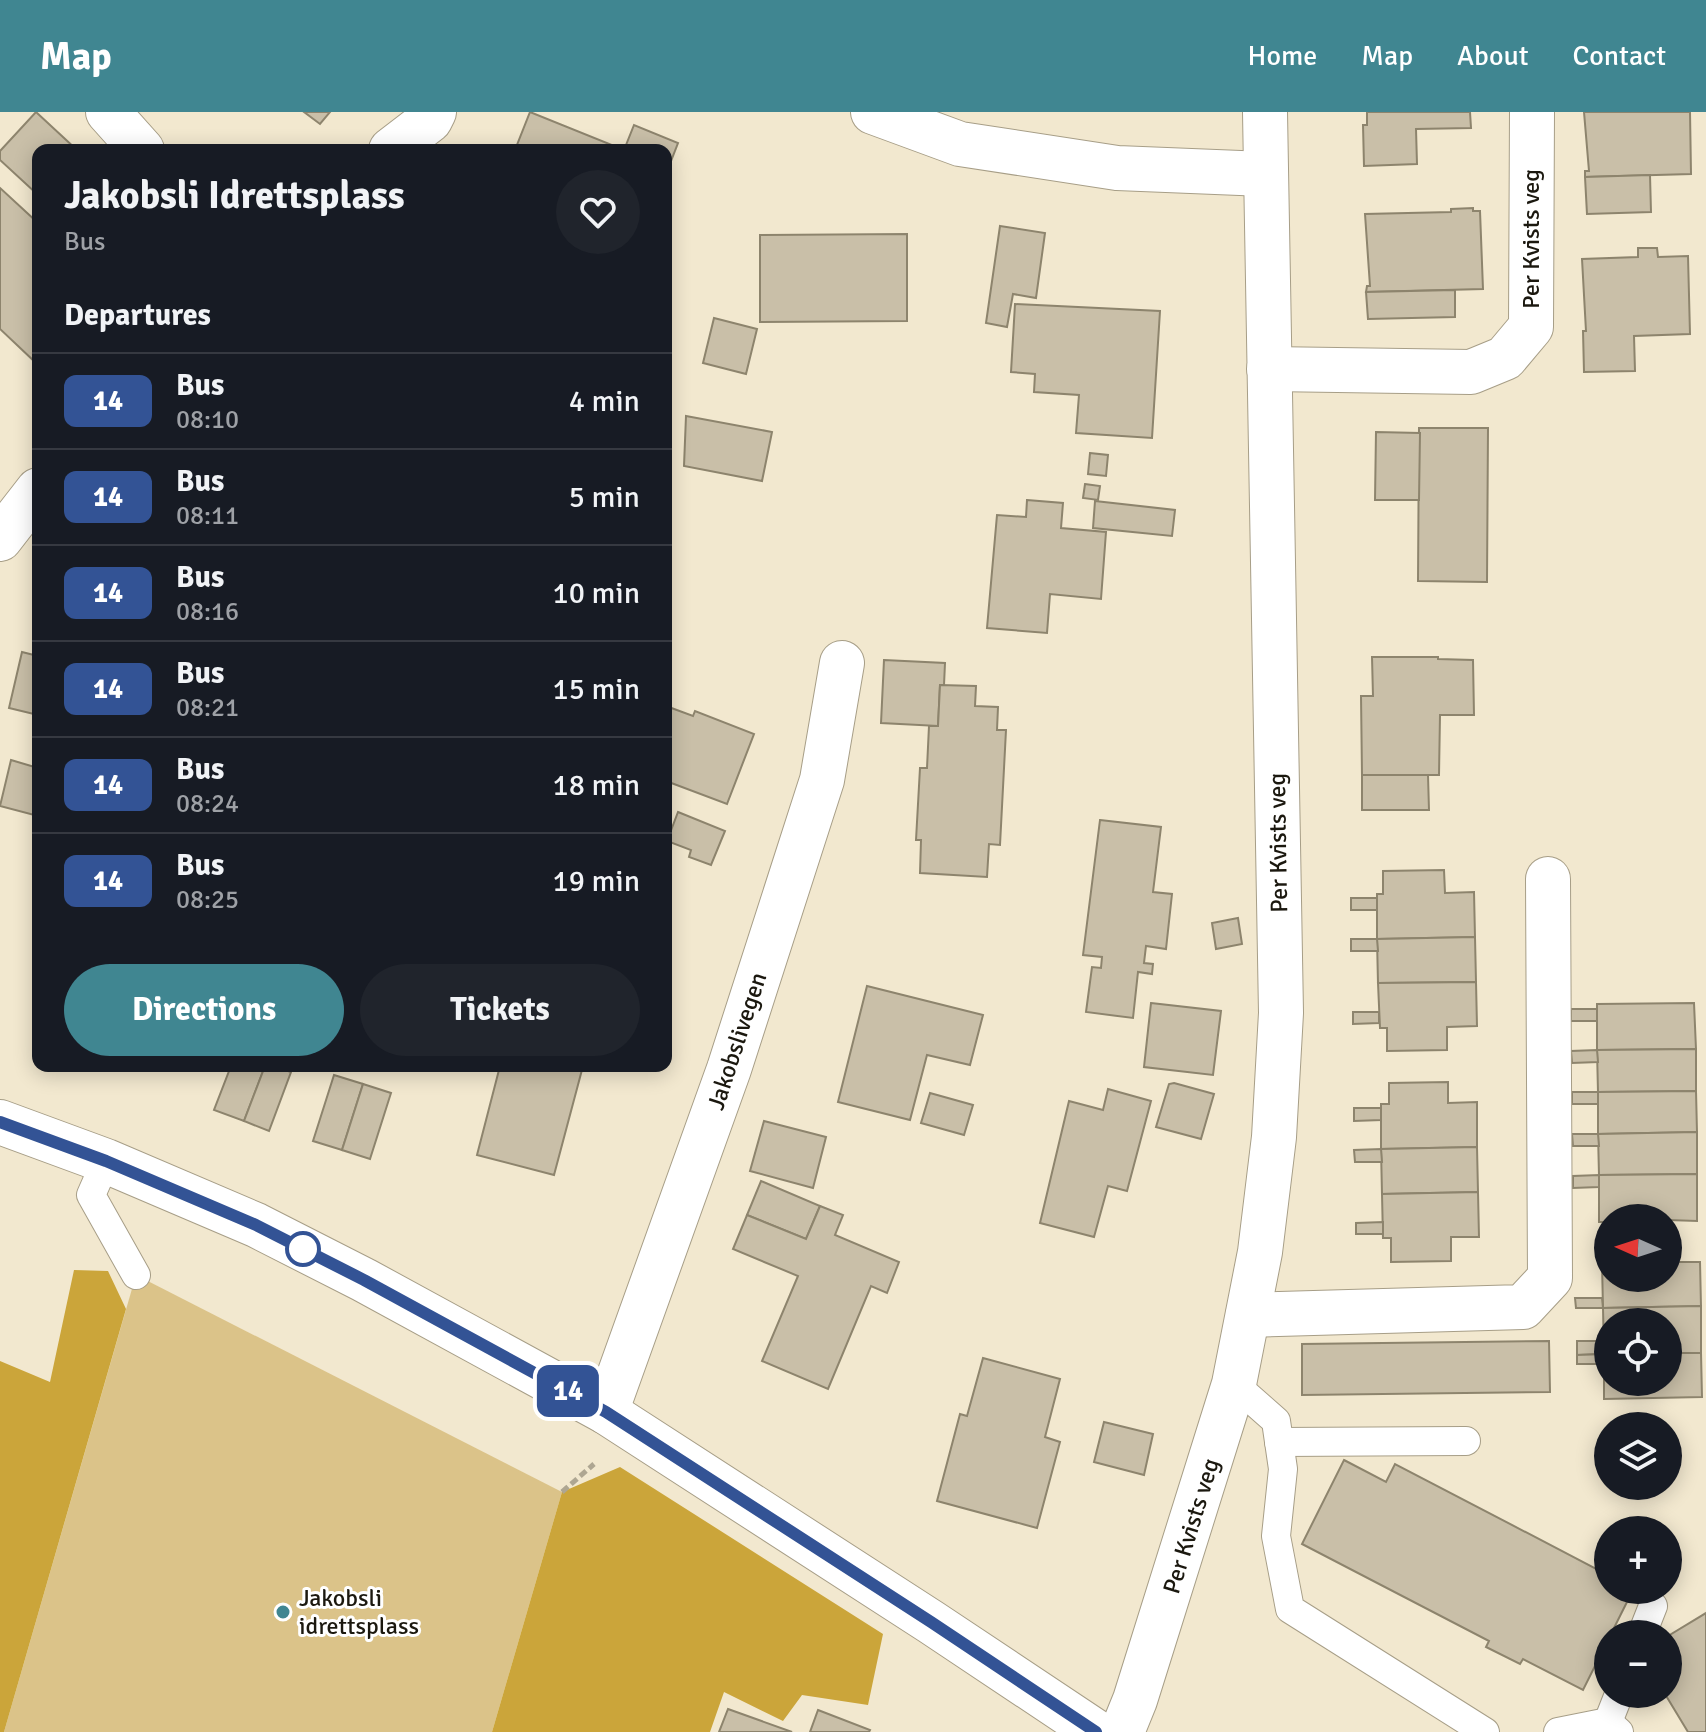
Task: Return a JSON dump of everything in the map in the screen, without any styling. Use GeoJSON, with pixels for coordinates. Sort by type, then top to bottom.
{"type":"FeatureCollection","features":[{"type":"Feature","properties":{"kind":"street"},"geometry":{"type":"LineString","coordinates":[[108,112],[137,144]]}},
{"type":"Feature","properties":{"kind":"street"},"geometry":{"type":"LineString","coordinates":[[399,144],[430,120],[434,112]]}},
{"type":"Feature","properties":{"kind":"street"},"geometry":{"type":"LineString","coordinates":[[873,112],[960,144],[1117,168],[1265,174]]}},
{"type":"Feature","properties":{"kind":"street","name":"Per Kvists veg"},"geometry":{"type":"LineString","coordinates":[[1122,1732],[1150,1655],[1234,1384],[1260,1252],[1274,1137],[1281,1013],[1265,112]]}},
{"type":"Feature","properties":{"kind":"street","name":"Per Kvists veg"},"geometry":{"type":"LineString","coordinates":[[1269,369],[1471,372],[1505,358],[1531,327],[1532,112]]}},
{"type":"Feature","properties":{"kind":"street"},"geometry":{"type":"LineString","coordinates":[[0,539],[32,498]]}},
{"type":"Feature","properties":{"kind":"street","name":"Jakobslivegen"},"geometry":{"type":"LineString","coordinates":[[606,1412],[729,1069],[822,780],[842,663]]}},
{"type":"Feature","properties":{"kind":"street"},"geometry":{"type":"LineString","coordinates":[[1248,1315],[1523,1307],[1550,1278],[1548,879]]}},
{"type":"Feature","properties":{"kind":"street"},"geometry":{"type":"LineString","coordinates":[[0,1122],[106,1161],[256,1225],[606,1412],[1096,1732]]}},
{"type":"Feature","properties":{"kind":"lane"},"geometry":{"type":"LineString","coordinates":[[106,1161],[91,1195],[136,1275]]}},
{"type":"Feature","properties":{"kind":"lane"},"geometry":{"type":"LineString","coordinates":[[1234,1384],[1276,1421],[1283,1469],[1276,1536],[1290,1609],[1485,1732]]}},
{"type":"Feature","properties":{"kind":"lane"},"geometry":{"type":"LineString","coordinates":[[1279,1442],[1466,1441]]}},
{"type":"Feature","properties":{"kind":"lane"},"geometry":{"type":"LineString","coordinates":[[1648,1620],[1653,1606]]}},
{"type":"Feature","properties":{"kind":"lane"},"geometry":{"type":"LineString","coordinates":[[1558,1732],[1613,1727]]}},
{"type":"Feature","properties":{"kind":"shaded area"},"geometry":{"type":"Polygon","coordinates":[[[74,1270],[108,1271],[126,1309],[4,1732],[0,1732],[0,1361],[50,1382],[74,1270]]]}},
{"type":"Feature","properties":{"kind":"shaded area","name":"Jakobsli idrettsplass"},"geometry":{"type":"Polygon","coordinates":[[[136,1275],[562,1492],[492,1732],[4,1732],[136,1275]]]}},
{"type":"Feature","properties":{"kind":"shaded area"},"geometry":{"type":"Polygon","coordinates":[[[620,1467],[883,1634],[868,1705],[802,1695],[783,1721],[724,1692],[710,1732],[492,1732],[562,1492],[620,1467]]]}},
{"type":"Feature","properties":{"kind":"building"},"geometry":{"type":"Polygon","coordinates":[[[36,112],[71,144],[32,144],[32,189],[0,160],[0,151],[36,112]]]}},
{"type":"Feature","properties":{"kind":"building"},"geometry":{"type":"Polygon","coordinates":[[[304,112],[330,112],[320,124],[304,112]]]}},
{"type":"Feature","properties":{"kind":"building"},"geometry":{"type":"Polygon","coordinates":[[[530,112],[609,144],[517,144],[530,112]]]}},
{"type":"Feature","properties":{"kind":"building"},"geometry":{"type":"Polygon","coordinates":[[[1367,112],[1470,112],[1471,128],[1416,129],[1417,164],[1364,166],[1363,125],[1367,125],[1367,112]]]}},
{"type":"Feature","properties":{"kind":"building"},"geometry":{"type":"Polygon","coordinates":[[[1584,112],[1690,112],[1691,174],[1585,177],[1585,171],[1589,171],[1584,112]]]}},
{"type":"Feature","properties":{"kind":"building"},"geometry":{"type":"Polygon","coordinates":[[[634,125],[678,143],[672,158],[672,144],[626,144],[634,125]]]}},
{"type":"Feature","properties":{"kind":"building"},"geometry":{"type":"Polygon","coordinates":[[[1650,175],[1651,212],[1587,214],[1585,177],[1650,175]]]}},
{"type":"Feature","properties":{"kind":"building"},"geometry":{"type":"Polygon","coordinates":[[[0,188],[32,217],[32,359],[0,329],[0,188]]]}},
{"type":"Feature","properties":{"kind":"building"},"geometry":{"type":"Polygon","coordinates":[[[1473,208],[1473,211],[1480,211],[1483,289],[1366,292],[1367,286],[1370,286],[1365,214],[1451,212],[1451,209],[1473,208]]]}},
{"type":"Feature","properties":{"kind":"building"},"geometry":{"type":"Polygon","coordinates":[[[1000,226],[1045,233],[1036,298],[1013,294],[1007,327],[986,323],[1000,226]]]}},
{"type":"Feature","properties":{"kind":"building"},"geometry":{"type":"Polygon","coordinates":[[[907,234],[907,321],[760,322],[760,235],[907,234]]]}},
{"type":"Feature","properties":{"kind":"building"},"geometry":{"type":"Polygon","coordinates":[[[1638,248],[1657,248],[1658,257],[1688,256],[1690,334],[1634,336],[1635,371],[1584,372],[1583,331],[1586,331],[1582,259],[1638,257],[1638,248]]]}},
{"type":"Feature","properties":{"kind":"building"},"geometry":{"type":"Polygon","coordinates":[[[1455,290],[1455,317],[1368,319],[1366,292],[1455,290]]]}},
{"type":"Feature","properties":{"kind":"building"},"geometry":{"type":"Polygon","coordinates":[[[1015,304],[1160,311],[1152,438],[1076,433],[1079,395],[1034,392],[1035,374],[1011,372],[1015,304]]]}},
{"type":"Feature","properties":{"kind":"building"},"geometry":{"type":"Polygon","coordinates":[[[714,318],[757,329],[746,374],[703,363],[714,318]]]}},
{"type":"Feature","properties":{"kind":"building"},"geometry":{"type":"Polygon","coordinates":[[[686,416],[772,432],[762,481],[684,466],[686,416]]]}},
{"type":"Feature","properties":{"kind":"building"},"geometry":{"type":"Polygon","coordinates":[[[1419,428],[1488,428],[1487,582],[1418,581],[1419,428]]]}},
{"type":"Feature","properties":{"kind":"building"},"geometry":{"type":"Polygon","coordinates":[[[1376,432],[1420,433],[1419,500],[1375,500],[1376,432]]]}},
{"type":"Feature","properties":{"kind":"building"},"geometry":{"type":"Polygon","coordinates":[[[1090,453],[1108,455],[1106,476],[1088,474],[1090,453]]]}},
{"type":"Feature","properties":{"kind":"building"},"geometry":{"type":"Polygon","coordinates":[[[1085,484],[1100,486],[1098,500],[1083,498],[1085,484]]]}},
{"type":"Feature","properties":{"kind":"building"},"geometry":{"type":"Polygon","coordinates":[[[1027,500],[1063,503],[1061,528],[1106,532],[1101,599],[1050,594],[1047,633],[987,628],[997,515],[1026,517],[1027,500]]]}},
{"type":"Feature","properties":{"kind":"building"},"geometry":{"type":"Polygon","coordinates":[[[1095,501],[1175,510],[1172,536],[1093,528],[1095,501]]]}},
{"type":"Feature","properties":{"kind":"building"},"geometry":{"type":"Polygon","coordinates":[[[22,652],[32,654],[32,714],[9,708],[22,652]]]}},
{"type":"Feature","properties":{"kind":"building"},"geometry":{"type":"Polygon","coordinates":[[[1372,657],[1473,660],[1474,715],[1440,715],[1439,775],[1362,775],[1361,696],[1373,696],[1372,657]]]}},
{"type":"Feature","properties":{"kind":"building"},"geometry":{"type":"Polygon","coordinates":[[[884,660],[945,663],[944,685],[940,685],[938,726],[881,723],[884,660]]]}},
{"type":"Feature","properties":{"kind":"building"},"geometry":{"type":"Polygon","coordinates":[[[940,685],[976,686],[975,706],[998,707],[997,730],[1006,730],[1000,845],[989,844],[987,877],[920,873],[921,840],[916,840],[920,768],[927,768],[929,726],[938,726],[940,685]]]}},
{"type":"Feature","properties":{"kind":"building"},"geometry":{"type":"Polygon","coordinates":[[[672,708],[693,716],[695,711],[754,734],[727,804],[672,783],[672,708]]]}},
{"type":"Feature","properties":{"kind":"building"},"geometry":{"type":"Polygon","coordinates":[[[11,760],[32,766],[32,814],[0,806],[11,760]]]}},
{"type":"Feature","properties":{"kind":"building"},"geometry":{"type":"Polygon","coordinates":[[[1362,775],[1428,775],[1429,810],[1362,810],[1362,775]]]}},
{"type":"Feature","properties":{"kind":"building"},"geometry":{"type":"Polygon","coordinates":[[[678,812],[725,831],[711,865],[689,857],[691,850],[672,843],[672,828],[678,812]]]}},
{"type":"Feature","properties":{"kind":"building"},"geometry":{"type":"Polygon","coordinates":[[[1100,820],[1161,827],[1153,892],[1172,894],[1166,949],[1146,946],[1144,963],[1153,964],[1152,974],[1138,972],[1133,1018],[1086,1012],[1092,967],[1101,968],[1102,957],[1083,955],[1100,820]]]}},
{"type":"Feature","properties":{"kind":"building"},"geometry":{"type":"Polygon","coordinates":[[[1444,870],[1445,893],[1474,892],[1475,937],[1377,939],[1377,894],[1383,894],[1383,871],[1444,870]]]}},
{"type":"Feature","properties":{"kind":"building"},"geometry":{"type":"Polygon","coordinates":[[[1351,898],[1377,898],[1377,910],[1351,910],[1351,898]]]}},
{"type":"Feature","properties":{"kind":"building"},"geometry":{"type":"Polygon","coordinates":[[[1238,918],[1242,944],[1216,949],[1212,923],[1238,918]]]}},
{"type":"Feature","properties":{"kind":"building"},"geometry":{"type":"Polygon","coordinates":[[[1475,937],[1476,982],[1378,983],[1377,939],[1475,937]]]}},
{"type":"Feature","properties":{"kind":"building"},"geometry":{"type":"Polygon","coordinates":[[[1351,939],[1377,939],[1378,951],[1351,951],[1351,939]]]}},
{"type":"Feature","properties":{"kind":"building"},"geometry":{"type":"Polygon","coordinates":[[[1476,982],[1477,1026],[1447,1027],[1447,1050],[1387,1051],[1387,1028],[1380,1028],[1378,983],[1476,982]]]}},
{"type":"Feature","properties":{"kind":"building"},"geometry":{"type":"Polygon","coordinates":[[[867,986],[983,1015],[970,1065],[927,1055],[910,1120],[838,1102],[867,986]]]}},
{"type":"Feature","properties":{"kind":"building"},"geometry":{"type":"Polygon","coordinates":[[[1151,1003],[1221,1011],[1213,1075],[1144,1067],[1151,1003]]]}},
{"type":"Feature","properties":{"kind":"building"},"geometry":{"type":"Polygon","coordinates":[[[1694,1003],[1696,1049],[1597,1050],[1597,1004],[1694,1003]]]}},
{"type":"Feature","properties":{"kind":"building"},"geometry":{"type":"Polygon","coordinates":[[[1571,1009],[1597,1009],[1597,1021],[1571,1021],[1571,1009]]]}},
{"type":"Feature","properties":{"kind":"building"},"geometry":{"type":"Polygon","coordinates":[[[1353,1012],[1379,1012],[1379,1023],[1353,1024],[1353,1012]]]}},
{"type":"Feature","properties":{"kind":"building"},"geometry":{"type":"Polygon","coordinates":[[[1696,1049],[1696,1091],[1598,1092],[1597,1050],[1696,1049]]]}},
{"type":"Feature","properties":{"kind":"building"},"geometry":{"type":"Polygon","coordinates":[[[1597,1050],[1598,1062],[1572,1063],[1571,1051],[1597,1050]]]}},
{"type":"Feature","properties":{"kind":"building"},"geometry":{"type":"Polygon","coordinates":[[[229,1072],[263,1072],[244,1121],[214,1110],[229,1072]]]}},
{"type":"Feature","properties":{"kind":"building"},"geometry":{"type":"Polygon","coordinates":[[[263,1072],[291,1072],[269,1131],[244,1121],[263,1072]]]}},
{"type":"Feature","properties":{"kind":"building"},"geometry":{"type":"Polygon","coordinates":[[[498,1072],[581,1072],[554,1175],[477,1155],[498,1072]]]}},
{"type":"Feature","properties":{"kind":"building"},"geometry":{"type":"Polygon","coordinates":[[[334,1075],[363,1084],[342,1150],[313,1141],[334,1075]]]}},
{"type":"Feature","properties":{"kind":"building"},"geometry":{"type":"Polygon","coordinates":[[[1448,1082],[1448,1103],[1477,1102],[1477,1147],[1381,1149],[1381,1104],[1389,1104],[1389,1083],[1448,1082]]]}},
{"type":"Feature","properties":{"kind":"building"},"geometry":{"type":"Polygon","coordinates":[[[363,1084],[391,1093],[370,1159],[342,1150],[363,1084]]]}},
{"type":"Feature","properties":{"kind":"building"},"geometry":{"type":"Polygon","coordinates":[[[1169,1084],[1214,1094],[1201,1139],[1156,1127],[1169,1084]]]}},
{"type":"Feature","properties":{"kind":"building"},"geometry":{"type":"Polygon","coordinates":[[[1108,1089],[1151,1101],[1127,1191],[1108,1186],[1094,1237],[1040,1223],[1069,1101],[1103,1110],[1108,1089]]]}},
{"type":"Feature","properties":{"kind":"building"},"geometry":{"type":"Polygon","coordinates":[[[1696,1091],[1697,1132],[1598,1134],[1598,1092],[1696,1091]]]}},
{"type":"Feature","properties":{"kind":"building"},"geometry":{"type":"Polygon","coordinates":[[[1572,1092],[1598,1092],[1598,1104],[1572,1104],[1572,1092]]]}},
{"type":"Feature","properties":{"kind":"building"},"geometry":{"type":"Polygon","coordinates":[[[930,1093],[973,1105],[964,1135],[921,1123],[930,1093]]]}},
{"type":"Feature","properties":{"kind":"building"},"geometry":{"type":"Polygon","coordinates":[[[1354,1108],[1381,1108],[1381,1120],[1354,1121],[1354,1108]]]}},
{"type":"Feature","properties":{"kind":"building"},"geometry":{"type":"Polygon","coordinates":[[[764,1121],[826,1137],[813,1188],[750,1171],[764,1121]]]}},
{"type":"Feature","properties":{"kind":"building"},"geometry":{"type":"Polygon","coordinates":[[[1697,1132],[1697,1174],[1599,1175],[1598,1134],[1697,1132]]]}},
{"type":"Feature","properties":{"kind":"building"},"geometry":{"type":"Polygon","coordinates":[[[1572,1134],[1598,1134],[1599,1146],[1573,1146],[1572,1134]]]}},
{"type":"Feature","properties":{"kind":"building"},"geometry":{"type":"Polygon","coordinates":[[[1477,1147],[1478,1192],[1382,1194],[1381,1149],[1477,1147]]]}},
{"type":"Feature","properties":{"kind":"building"},"geometry":{"type":"Polygon","coordinates":[[[1381,1149],[1382,1162],[1355,1162],[1354,1150],[1381,1149]]]}},
{"type":"Feature","properties":{"kind":"building"},"geometry":{"type":"Polygon","coordinates":[[[1697,1174],[1697,1221],[1682,1220],[1682,1204],[1599,1204],[1599,1175],[1697,1174]]]}},
{"type":"Feature","properties":{"kind":"building"},"geometry":{"type":"Polygon","coordinates":[[[1599,1175],[1599,1187],[1573,1188],[1573,1176],[1599,1175]]]}},
{"type":"Feature","properties":{"kind":"building"},"geometry":{"type":"Polygon","coordinates":[[[761,1181],[820,1206],[806,1239],[747,1215],[761,1181]]]}},
{"type":"Feature","properties":{"kind":"building"},"geometry":{"type":"Polygon","coordinates":[[[1478,1192],[1479,1237],[1451,1237],[1451,1261],[1391,1262],[1391,1238],[1383,1238],[1382,1194],[1478,1192]]]}},
{"type":"Feature","properties":{"kind":"building"},"geometry":{"type":"Polygon","coordinates":[[[820,1206],[843,1215],[835,1235],[899,1262],[887,1293],[871,1286],[828,1389],[762,1361],[798,1276],[733,1249],[747,1215],[806,1239],[820,1206]]]}},
{"type":"Feature","properties":{"kind":"building"},"geometry":{"type":"Polygon","coordinates":[[[1383,1222],[1383,1234],[1356,1234],[1356,1223],[1383,1222]]]}},
{"type":"Feature","properties":{"kind":"building"},"geometry":{"type":"Polygon","coordinates":[[[1682,1262],[1700,1262],[1701,1306],[1603,1308],[1603,1292],[1682,1292],[1682,1262]]]}},
{"type":"Feature","properties":{"kind":"building"},"geometry":{"type":"Polygon","coordinates":[[[1575,1298],[1602,1298],[1603,1308],[1576,1308],[1575,1298]]]}},
{"type":"Feature","properties":{"kind":"building"},"geometry":{"type":"Polygon","coordinates":[[[1701,1306],[1701,1353],[1682,1353],[1682,1308],[1603,1308],[1701,1306]]]}},
{"type":"Feature","properties":{"kind":"building"},"geometry":{"type":"Polygon","coordinates":[[[1549,1341],[1550,1392],[1302,1395],[1302,1344],[1549,1341]]]}},
{"type":"Feature","properties":{"kind":"building"},"geometry":{"type":"Polygon","coordinates":[[[1577,1341],[1594,1341],[1594,1354],[1577,1355],[1577,1341]]]}},
{"type":"Feature","properties":{"kind":"building"},"geometry":{"type":"Polygon","coordinates":[[[1682,1353],[1701,1353],[1702,1397],[1604,1399],[1604,1396],[1682,1396],[1682,1353]]]}},
{"type":"Feature","properties":{"kind":"building"},"geometry":{"type":"Polygon","coordinates":[[[1594,1354],[1594,1364],[1577,1364],[1577,1355],[1594,1354]]]}},
{"type":"Feature","properties":{"kind":"building"},"geometry":{"type":"Polygon","coordinates":[[[983,1358],[1060,1379],[1045,1437],[1060,1442],[1037,1528],[937,1501],[960,1414],[967,1416],[983,1358]]]}},
{"type":"Feature","properties":{"kind":"building"},"geometry":{"type":"Polygon","coordinates":[[[1104,1422],[1153,1434],[1144,1475],[1094,1462],[1104,1422]]]}},
{"type":"Feature","properties":{"kind":"building"},"geometry":{"type":"Polygon","coordinates":[[[1344,1460],[1386,1482],[1395,1464],[1594,1568],[1594,1604],[1626,1604],[1618,1620],[1594,1620],[1594,1668],[1583,1690],[1523,1659],[1520,1664],[1486,1647],[1489,1641],[1302,1544],[1344,1460]]]}},
{"type":"Feature","properties":{"kind":"building"},"geometry":{"type":"Polygon","coordinates":[[[1706,1613],[1706,1732],[1688,1732],[1673,1708],[1682,1708],[1682,1628],[1706,1613]]]}},
{"type":"Feature","properties":{"kind":"building"},"geometry":{"type":"Polygon","coordinates":[[[728,1709],[792,1732],[719,1732],[728,1709]]]}},
{"type":"Feature","properties":{"kind":"building"},"geometry":{"type":"Polygon","coordinates":[[[818,1710],[870,1730],[810,1732],[818,1710]]]}},
{"type":"Feature","properties":{"kind":"bus line","name":"14"},"geometry":{"type":"LineString","coordinates":[[0,1122],[106,1161],[256,1225],[606,1412],[1096,1732]]}},
{"type":"Feature","properties":{"kind":"place","name":"Jakobsli idrettsplass"},"geometry":{"type":"Point","coordinates":[283,1612]}}]}
